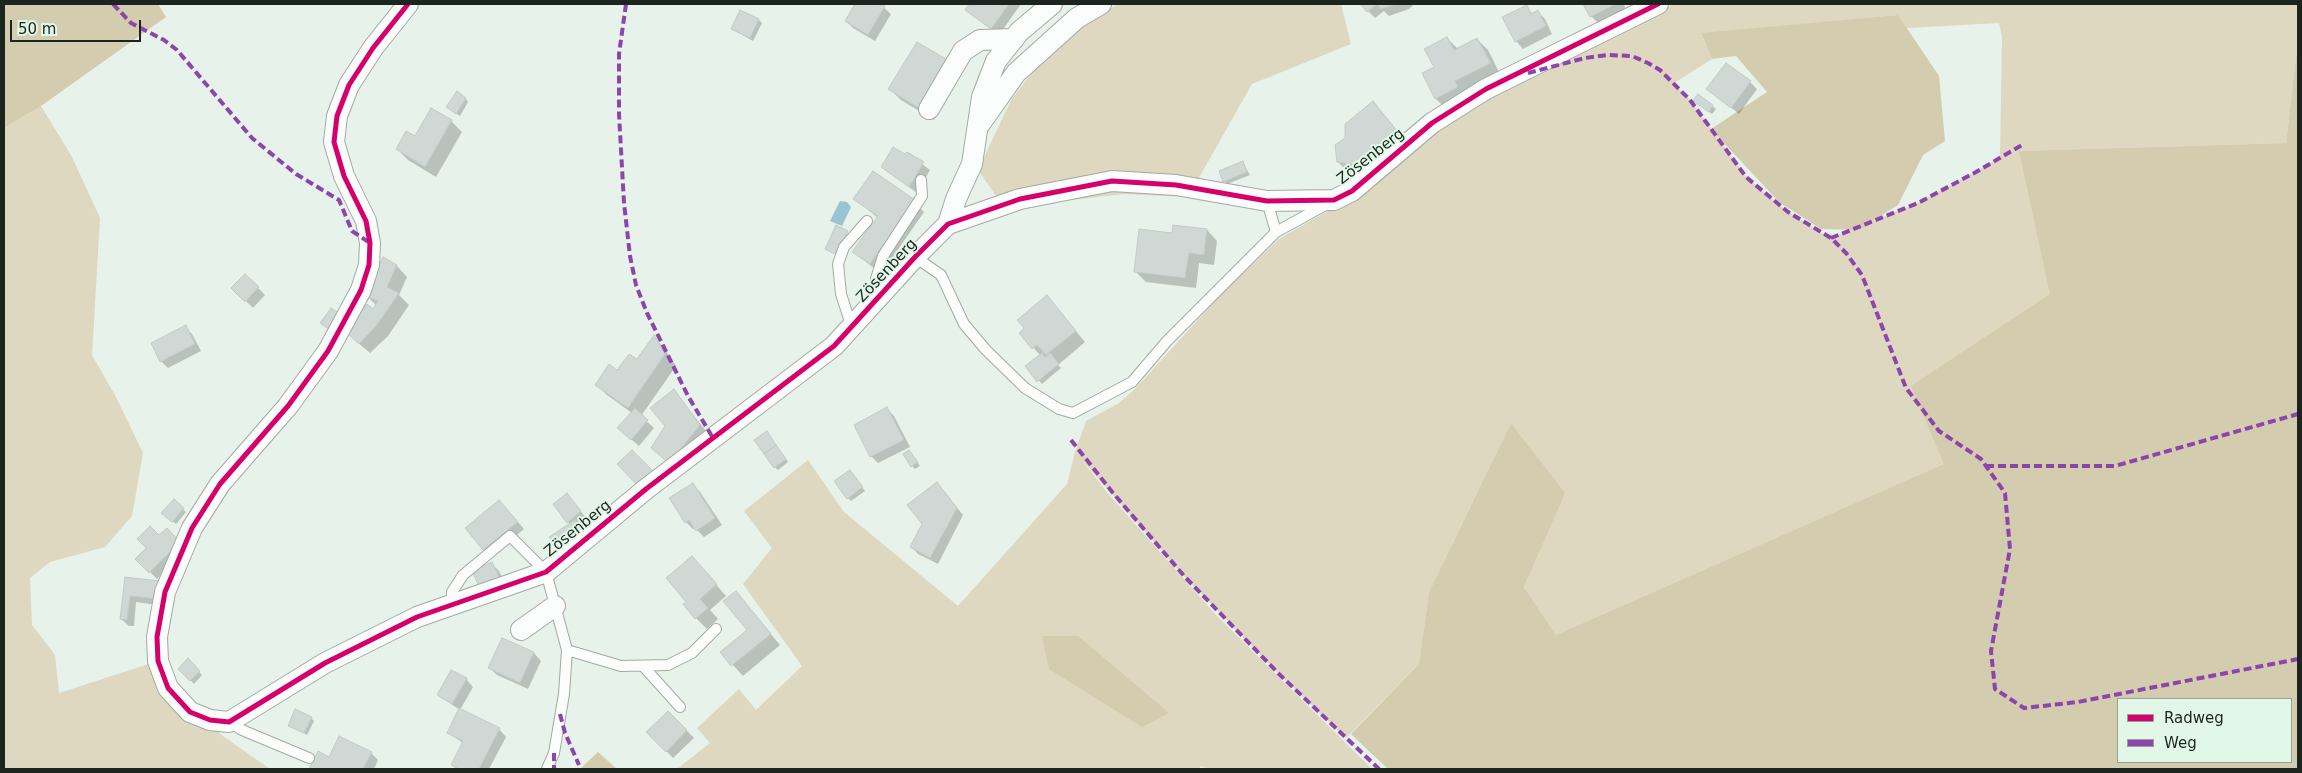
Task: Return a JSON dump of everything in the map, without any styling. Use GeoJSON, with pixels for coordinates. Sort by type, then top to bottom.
{"type":"FeatureCollection","features":[{"type":"Feature","properties":{"kind":"street"},"geometry":{"type":"LineString","coordinates":[[229,722],[210,720],[190,712],[168,688],[158,661],[156,637],[166,592],[192,528],[220,484],[288,406],[328,351],[361,290],[369,265],[370,243],[366,221],[344,176],[334,142],[337,116],[349,85],[373,48],[408,4]]}},
{"type":"Feature","properties":{"kind":"street","name":"Zösenberg"},"geometry":{"type":"LineString","coordinates":[[948,224],[956,199],[972,164],[982,97],[996,61],[1014,39],[1052,4]]}},
{"type":"Feature","properties":{"kind":"street","name":"Zösenberg"},"geometry":{"type":"LineString","coordinates":[[978,128],[1016,73],[1076,18],[1100,4]]}},
{"type":"Feature","properties":{"kind":"street","name":"Zösenberg"},"geometry":{"type":"LineString","coordinates":[[229,722],[325,663],[417,617],[546,572],[646,489],[834,346],[915,257],[948,224],[1020,199],[1112,181],[1176,185],[1267,201],[1334,200],[1352,191],[1432,123],[1486,89],[1658,4]]}},
{"type":"Feature","properties":{"kind":"street"},"geometry":{"type":"LineString","coordinates":[[929,109],[963,51],[980,40],[1014,39]]}},
{"type":"Feature","properties":{"kind":"street"},"geometry":{"type":"LineString","coordinates":[[521,630],[555,606]]}},
{"type":"Feature","properties":{"kind":"lane"},"geometry":{"type":"LineString","coordinates":[[878,298],[876,280],[883,256],[922,196],[921,180]]}},
{"type":"Feature","properties":{"kind":"lane","name":"Zösenberg"},"geometry":{"type":"LineString","coordinates":[[915,257],[941,275],[964,324],[993,357],[1025,388],[1059,409],[1074,413],[1132,382],[1167,341],[1276,232],[1334,200]]}},
{"type":"Feature","properties":{"kind":"lane"},"geometry":{"type":"LineString","coordinates":[[1267,201],[1276,232]]}},
{"type":"Feature","properties":{"kind":"lane"},"geometry":{"type":"LineString","coordinates":[[852,328],[841,294],[838,264],[844,247],[867,220]]}},
{"type":"Feature","properties":{"kind":"lane"},"geometry":{"type":"LineString","coordinates":[[452,605],[452,592],[464,575],[510,536],[546,572]]}},
{"type":"Feature","properties":{"kind":"lane","name":"Zösenberg"},"geometry":{"type":"LineString","coordinates":[[546,572],[567,650],[564,694],[554,753],[547,769]]}},
{"type":"Feature","properties":{"kind":"lane"},"geometry":{"type":"LineString","coordinates":[[567,650],[621,666],[668,665],[692,653],[716,629]]}},
{"type":"Feature","properties":{"kind":"lane"},"geometry":{"type":"LineString","coordinates":[[643,666],[680,708]]}},
{"type":"Feature","properties":{"kind":"lane"},"geometry":{"type":"LineString","coordinates":[[229,722],[242,730],[309,758]]}},
{"type":"Feature","properties":{"kind":"shaded area"},"geometry":{"type":"Polygon","coordinates":[[[4,4],[158,4],[166,17],[41,106],[4,128],[4,4]]]}},
{"type":"Feature","properties":{"kind":"shaded area"},"geometry":{"type":"Polygon","coordinates":[[[1118,4],[1341,4],[1351,44],[1252,84],[1188,197],[1124,194],[1053,202],[1008,213],[978,170],[1011,100],[1039,64],[1080,27],[1118,4]]]}},
{"type":"Feature","properties":{"kind":"shaded area"},"geometry":{"type":"Polygon","coordinates":[[[1674,4],[2298,4],[2298,54],[2296,57],[2286,143],[2020,151],[2051,294],[1945,464],[1556,635],[1524,587],[1564,493],[1511,423],[1429,592],[1419,664],[1346,738],[1279,674],[1185,577],[1081,459],[1111,497],[1216,615],[1372,769],[1211,769],[1200,766],[1200,769],[677,769],[710,743],[697,728],[739,689],[756,710],[802,666],[743,584],[772,548],[744,511],[808,460],[844,512],[958,606],[1067,484],[1075,452],[1086,421],[1119,403],[1136,388],[1224,291],[1279,239],[1336,206],[1439,129],[1521,72],[1565,62],[1554,64],[1674,4]],[[1898,15],[1701,34],[1712,59],[1674,83],[1690,100],[1746,177],[1788,212],[1830,238],[1918,203],[2000,158],[2002,37],[1999,23],[1907,28],[1898,15]]]}},
{"type":"Feature","properties":{"kind":"shaded area"},"geometry":{"type":"Polygon","coordinates":[[[1898,15],[1939,76],[1945,141],[1923,155],[1898,205],[1858,230],[1821,229],[1779,202],[1711,129],[1767,92],[1736,56],[1712,59],[1701,33],[1898,15]]]}},
{"type":"Feature","properties":{"kind":"shaded area"},"geometry":{"type":"Polygon","coordinates":[[[2298,54],[2298,769],[1388,769],[1351,734],[1419,664],[1429,592],[1511,423],[1565,493],[1524,587],[1556,635],[1944,464],[1911,386],[2050,294],[2019,151],[2286,143],[2296,57],[2298,54]]]}},
{"type":"Feature","properties":{"kind":"shaded area"},"geometry":{"type":"Polygon","coordinates":[[[41,106],[72,157],[100,218],[92,355],[116,397],[143,453],[132,516],[105,547],[50,562],[30,578],[32,625],[55,655],[59,693],[158,661],[168,688],[210,720],[220,734],[270,769],[4,769],[4,128],[41,106]]]}},
{"type":"Feature","properties":{"kind":"shaded area"},"geometry":{"type":"Polygon","coordinates":[[[1042,636],[1078,636],[1169,713],[1142,727],[1049,669],[1042,636]]]}},
{"type":"Feature","properties":{"kind":"shaded area"},"geometry":{"type":"Polygon","coordinates":[[[598,752],[617,769],[580,769],[598,752]]]}},
{"type":"Feature","properties":{"kind":"water"},"geometry":{"type":"Polygon","coordinates":[[[840,201],[847,202],[851,207],[842,226],[830,221],[840,201]]]}},
{"type":"Feature","properties":{"kind":"building"},"geometry":{"type":"Polygon","coordinates":[[[855,4],[882,4],[885,6],[868,35],[845,21],[855,4]]]}},
{"type":"Feature","properties":{"kind":"building"},"geometry":{"type":"Polygon","coordinates":[[[969,4],[1009,4],[991,29],[965,10],[969,4]]]}},
{"type":"Feature","properties":{"kind":"building"},"geometry":{"type":"Polygon","coordinates":[[[1360,4],[1377,4],[1367,12],[1360,4]]]}},
{"type":"Feature","properties":{"kind":"building"},"geometry":{"type":"Polygon","coordinates":[[[1377,4],[1397,4],[1381,9],[1377,4]]]}},
{"type":"Feature","properties":{"kind":"building"},"geometry":{"type":"Polygon","coordinates":[[[1583,4],[1616,4],[1590,17],[1583,4]]]}},
{"type":"Feature","properties":{"kind":"building"},"geometry":{"type":"Polygon","coordinates":[[[1527,5],[1531,14],[1538,10],[1546,26],[1515,42],[1502,17],[1527,5]]]}},
{"type":"Feature","properties":{"kind":"building"},"geometry":{"type":"Polygon","coordinates":[[[740,10],[759,19],[750,38],[731,29],[740,10]]]}},
{"type":"Feature","properties":{"kind":"building"},"geometry":{"type":"Polygon","coordinates":[[[1447,37],[1454,50],[1477,38],[1491,63],[1455,81],[1458,87],[1435,99],[1422,73],[1434,67],[1424,49],[1447,37]]]}},
{"type":"Feature","properties":{"kind":"building"},"geometry":{"type":"Polygon","coordinates":[[[917,42],[951,62],[922,110],[888,89],[917,42]]]}},
{"type":"Feature","properties":{"kind":"building"},"geometry":{"type":"Polygon","coordinates":[[[1726,63],[1751,81],[1731,108],[1706,89],[1726,63]]]}},
{"type":"Feature","properties":{"kind":"building"},"geometry":{"type":"Polygon","coordinates":[[[457,91],[466,98],[456,114],[446,107],[457,91]]]}},
{"type":"Feature","properties":{"kind":"building"},"geometry":{"type":"Polygon","coordinates":[[[1698,94],[1713,105],[1709,112],[1693,101],[1698,94]]]}},
{"type":"Feature","properties":{"kind":"building"},"geometry":{"type":"Polygon","coordinates":[[[1373,101],[1397,131],[1360,166],[1337,162],[1335,145],[1345,138],[1345,124],[1373,101]]]}},
{"type":"Feature","properties":{"kind":"building"},"geometry":{"type":"Polygon","coordinates":[[[431,108],[452,120],[425,167],[396,149],[406,131],[415,136],[431,108]]]}},
{"type":"Feature","properties":{"kind":"building"},"geometry":{"type":"Polygon","coordinates":[[[893,147],[905,154],[907,152],[924,162],[909,187],[881,167],[893,147]]]}},
{"type":"Feature","properties":{"kind":"building"},"geometry":{"type":"Polygon","coordinates":[[[1243,161],[1247,172],[1223,182],[1219,171],[1243,161]]]}},
{"type":"Feature","properties":{"kind":"building"},"geometry":{"type":"Polygon","coordinates":[[[873,171],[915,200],[870,264],[852,252],[878,216],[853,199],[873,171]]]}},
{"type":"Feature","properties":{"kind":"building"},"geometry":{"type":"Polygon","coordinates":[[[836,225],[848,231],[837,255],[825,249],[836,225]]]}},
{"type":"Feature","properties":{"kind":"building"},"geometry":{"type":"Polygon","coordinates":[[[1173,225],[1207,229],[1204,255],[1189,253],[1185,278],[1134,272],[1139,229],[1172,233],[1173,225]]]}},
{"type":"Feature","properties":{"kind":"building"},"geometry":{"type":"Polygon","coordinates":[[[383,257],[397,265],[387,287],[399,293],[377,325],[359,344],[345,331],[367,304],[373,309],[378,301],[365,296],[383,257]]]}},
{"type":"Feature","properties":{"kind":"building"},"geometry":{"type":"Polygon","coordinates":[[[245,274],[259,287],[245,302],[231,288],[245,274]]]}},
{"type":"Feature","properties":{"kind":"building"},"geometry":{"type":"Polygon","coordinates":[[[1047,295],[1076,331],[1046,355],[1037,345],[1032,349],[1019,333],[1024,328],[1017,320],[1047,295]]]}},
{"type":"Feature","properties":{"kind":"building"},"geometry":{"type":"Polygon","coordinates":[[[331,308],[340,314],[330,330],[320,323],[331,308]]]}},
{"type":"Feature","properties":{"kind":"building"},"geometry":{"type":"Polygon","coordinates":[[[186,325],[195,344],[160,362],[151,343],[186,325]]]}},
{"type":"Feature","properties":{"kind":"building"},"geometry":{"type":"Polygon","coordinates":[[[654,335],[665,354],[628,408],[595,385],[609,364],[617,370],[629,354],[637,359],[654,335]]]}},
{"type":"Feature","properties":{"kind":"building"},"geometry":{"type":"Polygon","coordinates":[[[1042,353],[1045,357],[1050,353],[1059,364],[1037,382],[1025,366],[1042,353]]]}},
{"type":"Feature","properties":{"kind":"building"},"geometry":{"type":"Polygon","coordinates":[[[674,389],[700,425],[669,463],[651,448],[665,426],[650,408],[674,389]]]}},
{"type":"Feature","properties":{"kind":"building"},"geometry":{"type":"Polygon","coordinates":[[[887,407],[904,440],[870,457],[854,425],[887,407]]]}},
{"type":"Feature","properties":{"kind":"building"},"geometry":{"type":"Polygon","coordinates":[[[635,408],[648,420],[631,440],[617,428],[635,408]]]}},
{"type":"Feature","properties":{"kind":"building"},"geometry":{"type":"Polygon","coordinates":[[[767,431],[776,445],[764,454],[754,440],[767,431]]]}},
{"type":"Feature","properties":{"kind":"building"},"geometry":{"type":"Polygon","coordinates":[[[776,445],[786,459],[774,468],[764,454],[776,445]]]}},
{"type":"Feature","properties":{"kind":"building"},"geometry":{"type":"Polygon","coordinates":[[[632,450],[655,473],[640,488],[617,464],[632,450]]]}},
{"type":"Feature","properties":{"kind":"building"},"geometry":{"type":"Polygon","coordinates":[[[909,450],[918,462],[911,467],[903,454],[909,450]]]}},
{"type":"Feature","properties":{"kind":"building"},"geometry":{"type":"Polygon","coordinates":[[[850,470],[863,487],[847,499],[834,481],[850,470]]]}},
{"type":"Feature","properties":{"kind":"building"},"geometry":{"type":"Polygon","coordinates":[[[937,482],[957,508],[930,558],[910,547],[922,524],[907,505],[937,482]]]}},
{"type":"Feature","properties":{"kind":"building"},"geometry":{"type":"Polygon","coordinates":[[[693,483],[715,518],[696,531],[689,520],[685,523],[669,498],[693,483]]]}},
{"type":"Feature","properties":{"kind":"building"},"geometry":{"type":"Polygon","coordinates":[[[567,493],[581,511],[567,523],[553,504],[567,493]]]}},
{"type":"Feature","properties":{"kind":"building"},"geometry":{"type":"Polygon","coordinates":[[[174,499],[184,508],[172,522],[161,513],[174,499]]]}},
{"type":"Feature","properties":{"kind":"building"},"geometry":{"type":"Polygon","coordinates":[[[499,500],[518,522],[483,550],[465,528],[499,500]]]}},
{"type":"Feature","properties":{"kind":"building"},"geometry":{"type":"Polygon","coordinates":[[[575,520],[585,535],[560,552],[549,537],[575,520]]]}},
{"type":"Feature","properties":{"kind":"building"},"geometry":{"type":"Polygon","coordinates":[[[150,526],[159,535],[167,528],[180,542],[149,573],[135,559],[146,548],[137,539],[150,526]]]}},
{"type":"Feature","properties":{"kind":"building"},"geometry":{"type":"Polygon","coordinates":[[[692,556],[717,584],[700,599],[708,608],[695,619],[683,604],[686,602],[666,578],[692,556]]]}},
{"type":"Feature","properties":{"kind":"building"},"geometry":{"type":"Polygon","coordinates":[[[492,562],[500,579],[480,588],[472,571],[492,562]]]}},
{"type":"Feature","properties":{"kind":"building"},"geometry":{"type":"Polygon","coordinates":[[[125,577],[160,581],[158,599],[130,596],[127,620],[120,619],[125,577]]]}},
{"type":"Feature","properties":{"kind":"building"},"geometry":{"type":"Polygon","coordinates":[[[736,591],[771,634],[731,666],[720,652],[747,630],[723,601],[736,591]]]}},
{"type":"Feature","properties":{"kind":"building"},"geometry":{"type":"Polygon","coordinates":[[[502,638],[534,652],[520,683],[488,668],[502,638]]]}},
{"type":"Feature","properties":{"kind":"building"},"geometry":{"type":"Polygon","coordinates":[[[188,658],[200,671],[190,681],[178,669],[188,658]]]}},
{"type":"Feature","properties":{"kind":"building"},"geometry":{"type":"Polygon","coordinates":[[[451,670],[467,678],[452,704],[437,695],[451,670]]]}},
{"type":"Feature","properties":{"kind":"building"},"geometry":{"type":"Polygon","coordinates":[[[459,708],[500,728],[479,769],[459,769],[451,765],[463,741],[447,733],[459,708]]]}},
{"type":"Feature","properties":{"kind":"building"},"geometry":{"type":"Polygon","coordinates":[[[295,709],[312,717],[304,733],[288,726],[295,709]]]}},
{"type":"Feature","properties":{"kind":"building"},"geometry":{"type":"Polygon","coordinates":[[[668,711],[687,730],[666,752],[646,732],[668,711]]]}},
{"type":"Feature","properties":{"kind":"building"},"geometry":{"type":"Polygon","coordinates":[[[339,736],[372,752],[363,769],[309,769],[318,751],[329,757],[339,736]]]}},
{"type":"Feature","properties":{"kind":"marked path"},"geometry":{"type":"LineString","coordinates":[[113,4],[131,23],[164,40],[177,50],[252,138],[296,174],[339,200],[352,231],[370,243]]}},
{"type":"Feature","properties":{"kind":"marked path"},"geometry":{"type":"LineString","coordinates":[[626,4],[619,54],[619,114],[624,203],[630,256],[636,285],[647,313],[688,396],[713,438]]}},
{"type":"Feature","properties":{"kind":"marked path"},"geometry":{"type":"LineString","coordinates":[[1528,73],[1585,58],[1607,55],[1632,56],[1648,63],[1660,70],[1690,100],[1746,177],[1788,212],[1831,238],[1846,253],[1862,275],[1906,388],[1939,431],[1981,459],[2005,493],[2010,549],[1991,651],[1995,689],[2024,708],[2078,702],[2298,659]]}},
{"type":"Feature","properties":{"kind":"marked path"},"geometry":{"type":"LineString","coordinates":[[1831,238],[1918,203],[2022,145]]}},
{"type":"Feature","properties":{"kind":"marked path"},"geometry":{"type":"LineString","coordinates":[[1986,466],[2115,466],[2298,414]]}},
{"type":"Feature","properties":{"kind":"marked path"},"geometry":{"type":"LineString","coordinates":[[1071,440],[1113,493],[1185,577],[1279,674],[1379,769]]}},
{"type":"Feature","properties":{"kind":"marked path"},"geometry":{"type":"LineString","coordinates":[[560,714],[565,733],[579,765]]}},
{"type":"Feature","properties":{"kind":"marked path"},"geometry":{"type":"LineString","coordinates":[[554,753],[554,769]]}},
{"type":"Feature","properties":{"kind":"cycle path"},"geometry":{"type":"LineString","coordinates":[[408,4],[373,48],[349,85],[337,116],[334,142],[344,176],[366,221],[370,243],[369,265],[361,290],[328,351],[288,406],[220,484],[192,528],[165,592],[157,637],[158,661],[168,688],[190,712],[210,720],[229,722],[325,663],[417,617],[546,572],[646,489],[834,346],[915,257],[948,224],[1020,199],[1112,181],[1176,185],[1267,201],[1334,200],[1352,191],[1432,123],[1486,89],[1658,4]]}}]}
